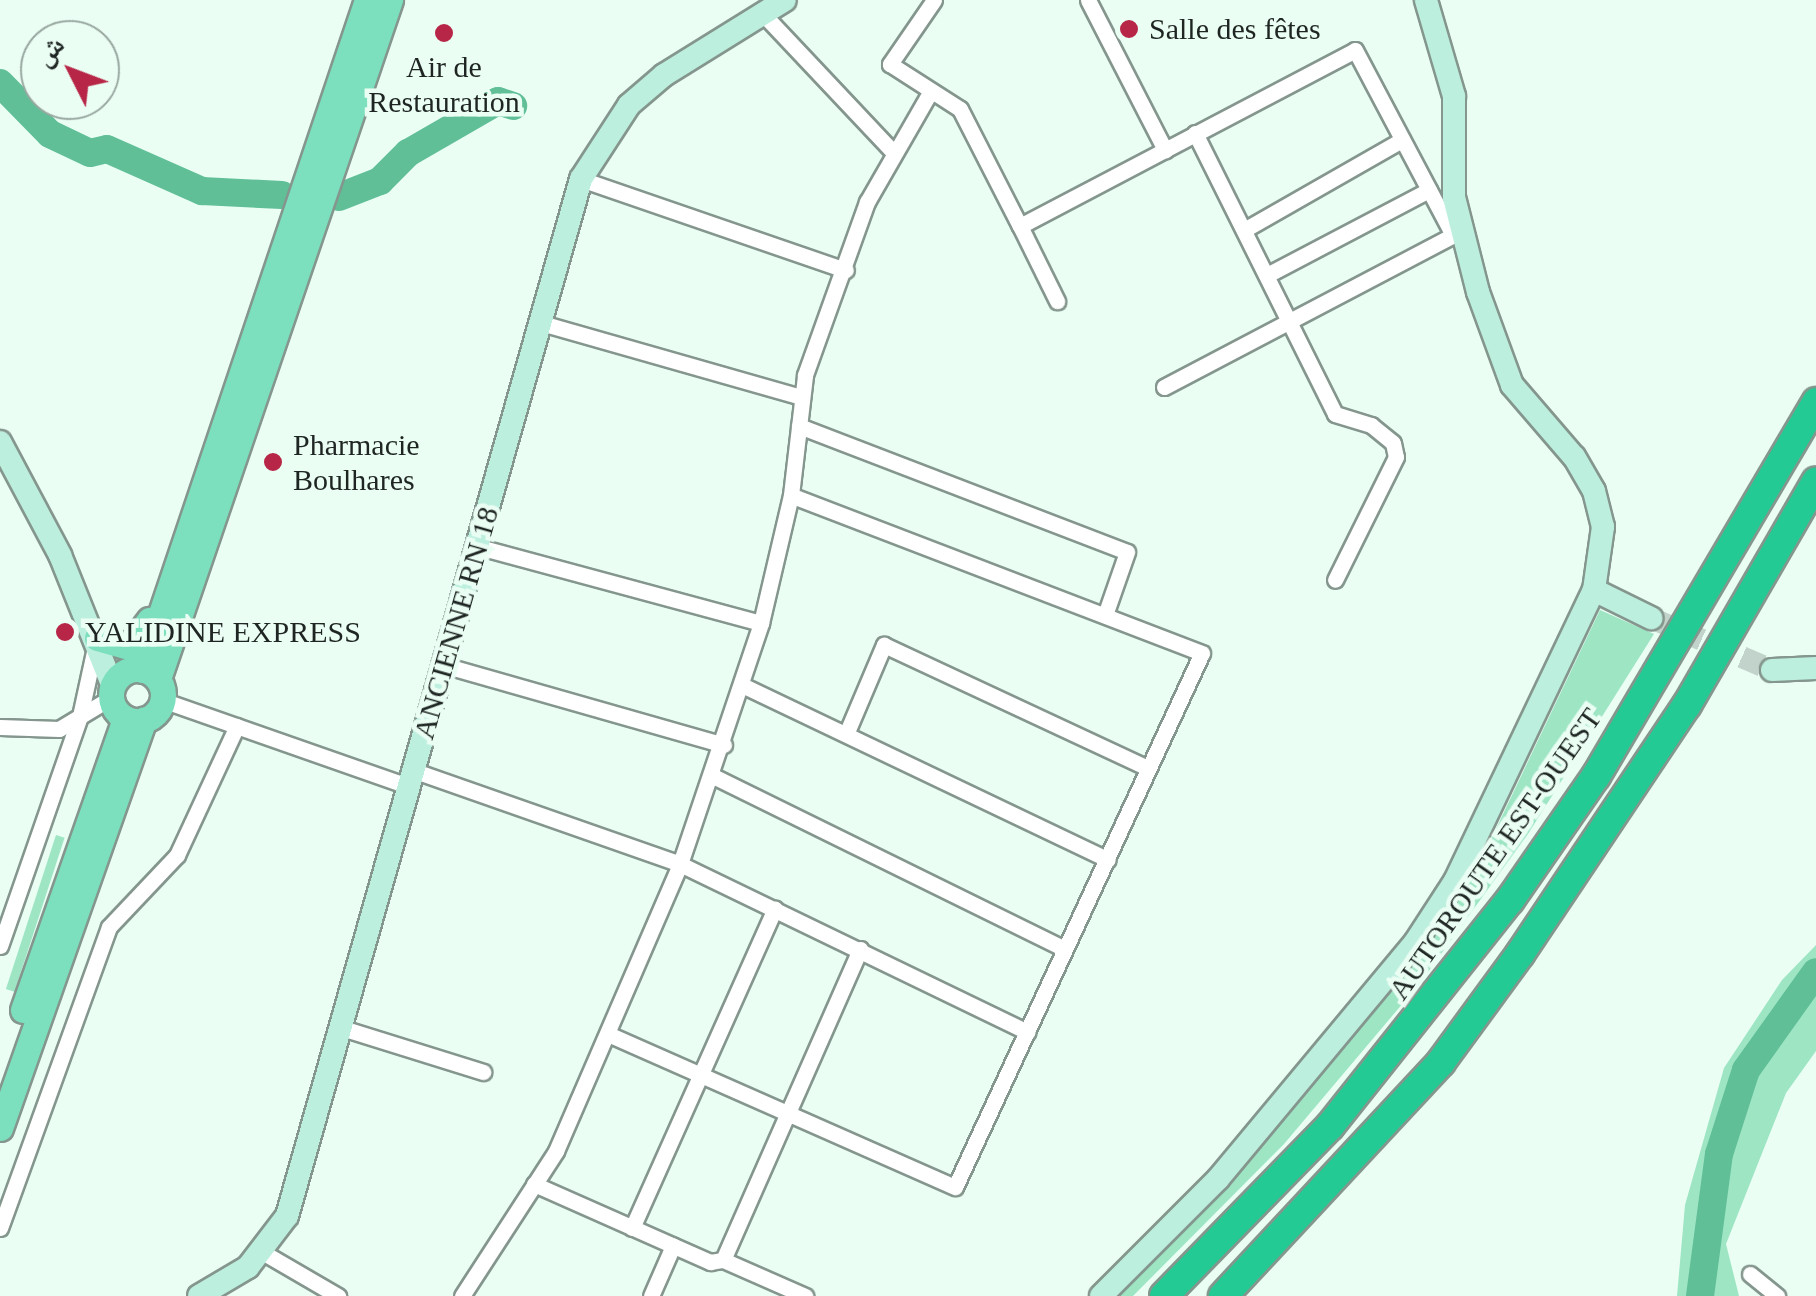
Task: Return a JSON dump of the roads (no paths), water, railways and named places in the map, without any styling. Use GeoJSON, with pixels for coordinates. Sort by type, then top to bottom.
{"type":"FeatureCollection","features":[{"type":"Feature","properties":{"kind":"highway","name":"AUTOROUTE EST-OUEST"},"geometry":{"type":"LineString","coordinates":[[1164,1296],[1330,1126],[1510,900],[1596,776],[1816,402]]}},
{"type":"Feature","properties":{"kind":"highway"},"geometry":{"type":"LineString","coordinates":[[1223,1296],[1441,1062],[1520,954],[1687,705],[1813,490]]}},
{"type":"Feature","properties":{"kind":"main road"},"geometry":{"type":"LineString","coordinates":[[0,1128],[136,692],[367,0]]}},
{"type":"Feature","properties":{"kind":"main road"},"geometry":{"type":"LineString","coordinates":[[0,1075],[390,0]]}},
{"type":"Feature","properties":{"kind":"main road","name":"ANCIENNE RN 18"},"geometry":{"type":"LineString","coordinates":[[199,1296],[264,1253],[291,1205],[581,179],[629,105],[664,75],[785,0]]}},
{"type":"Feature","properties":{"kind":"main road"},"geometry":{"type":"LineString","coordinates":[[1101,1296],[1218,1179],[1416,941],[1455,881],[1594,590],[1604,527],[1594,491],[1574,456],[1512,385],[1458,233],[1454,96],[1426,0]]}},
{"type":"Feature","properties":{"kind":"main road"},"geometry":{"type":"LineString","coordinates":[[0,442],[40,511],[99,642],[136,692]]}},
{"type":"Feature","properties":{"kind":"main road"},"geometry":{"type":"LineString","coordinates":[[99,642],[123,648],[140,640],[180,557]]}},
{"type":"Feature","properties":{"kind":"main road"},"geometry":{"type":"LineString","coordinates":[[1594,590],[1651,618]]}},
{"type":"Feature","properties":{"kind":"main road"},"geometry":{"type":"LineString","coordinates":[[1772,670],[1816,668]]}},
{"type":"Feature","properties":{"kind":"street"},"geometry":{"type":"LineString","coordinates":[[934,0],[890,64],[929,94],[960,110],[970,123],[1057,301]]}},
{"type":"Feature","properties":{"kind":"street"},"geometry":{"type":"LineString","coordinates":[[1088,0],[1165,150]]}},
{"type":"Feature","properties":{"kind":"street"},"geometry":{"type":"LineString","coordinates":[[764,15],[891,150]]}},
{"type":"Feature","properties":{"kind":"street"},"geometry":{"type":"LineString","coordinates":[[1020,226],[1355,50],[1429,190],[1458,233],[1164,387]]}},
{"type":"Feature","properties":{"kind":"street"},"geometry":{"type":"LineString","coordinates":[[462,1296],[534,1184],[610,1035],[680,864],[744,686],[761,623],[790,495],[801,397],[891,150],[929,94]]}},
{"type":"Feature","properties":{"kind":"street"},"geometry":{"type":"LineString","coordinates":[[1195,133],[1336,414],[1384,432],[1396,456],[1335,580]]}},
{"type":"Feature","properties":{"kind":"street"},"geometry":{"type":"LineString","coordinates":[[1244,230],[1402,140]]}},
{"type":"Feature","properties":{"kind":"street"},"geometry":{"type":"LineString","coordinates":[[581,179],[846,270]]}},
{"type":"Feature","properties":{"kind":"street"},"geometry":{"type":"LineString","coordinates":[[1267,275],[1429,190]]}},
{"type":"Feature","properties":{"kind":"street"},"geometry":{"type":"LineString","coordinates":[[538,322],[801,397]]}},
{"type":"Feature","properties":{"kind":"street"},"geometry":{"type":"LineString","coordinates":[[799,426],[1127,552],[1105,615]]}},
{"type":"Feature","properties":{"kind":"street"},"geometry":{"type":"LineString","coordinates":[[610,1035],[955,1187],[1202,654],[790,495]]}},
{"type":"Feature","properties":{"kind":"street"},"geometry":{"type":"LineString","coordinates":[[479,547],[761,623]]}},
{"type":"Feature","properties":{"kind":"street"},"geometry":{"type":"LineString","coordinates":[[0,946],[80,716],[99,642]]}},
{"type":"Feature","properties":{"kind":"street"},"geometry":{"type":"LineString","coordinates":[[847,732],[884,645],[1148,768]]}},
{"type":"Feature","properties":{"kind":"street"},"geometry":{"type":"LineString","coordinates":[[446,666],[724,745]]}},
{"type":"Feature","properties":{"kind":"street"},"geometry":{"type":"LineString","coordinates":[[744,686],[1108,860]]}},
{"type":"Feature","properties":{"kind":"street"},"geometry":{"type":"LineString","coordinates":[[0,727],[59,729],[136,692],[680,864],[1027,1032]]}},
{"type":"Feature","properties":{"kind":"street"},"geometry":{"type":"LineString","coordinates":[[0,1228],[109,927],[177,855],[238,726]]}},
{"type":"Feature","properties":{"kind":"street"},"geometry":{"type":"LineString","coordinates":[[713,776],[1066,949]]}},
{"type":"Feature","properties":{"kind":"street"},"geometry":{"type":"LineString","coordinates":[[632,1228],[775,909]]}},
{"type":"Feature","properties":{"kind":"street"},"geometry":{"type":"LineString","coordinates":[[723,1260],[860,949]]}},
{"type":"Feature","properties":{"kind":"street"},"geometry":{"type":"LineString","coordinates":[[342,1028],[483,1072]]}},
{"type":"Feature","properties":{"kind":"street"},"geometry":{"type":"LineString","coordinates":[[534,1184],[710,1262],[723,1260],[805,1296]]}},
{"type":"Feature","properties":{"kind":"street"},"geometry":{"type":"LineString","coordinates":[[652,1296],[673,1246]]}},
{"type":"Feature","properties":{"kind":"street"},"geometry":{"type":"LineString","coordinates":[[264,1253],[338,1296]]}},
{"type":"Feature","properties":{"kind":"street"},"geometry":{"type":"LineString","coordinates":[[1750,1274],[1777,1296]]}},
{"type":"Feature","properties":{"kind":"waterway"},"geometry":{"type":"LineString","coordinates":[[0,83],[50,134],[90,153],[107,149],[202,191],[282,195]]}},
{"type":"Feature","properties":{"kind":"waterway"},"geometry":{"type":"LineString","coordinates":[[339,197],[380,181],[408,153],[498,101],[513,106]]}},
{"type":"Feature","properties":{"kind":"waterway"},"geometry":{"type":"LineString","coordinates":[[1700,1296],[1719,1154],[1746,1070],[1816,972]]}},
{"type":"Feature","properties":{"kind":"tunnel"},"geometry":{"type":"LineString","coordinates":[[1651,618],[1772,670]]}},
{"type":"Feature","properties":{"kind":"place","name":"Salle des fêtes"},"geometry":{"type":"Point","coordinates":[1129,29]}},
{"type":"Feature","properties":{"kind":"place","name":"Air de Restauration"},"geometry":{"type":"Point","coordinates":[444,33]}},
{"type":"Feature","properties":{"kind":"place","name":"Pharmacie Boulhares"},"geometry":{"type":"Point","coordinates":[273,462]}},
{"type":"Feature","properties":{"kind":"place","name":"YALIDINE EXPRESS"},"geometry":{"type":"Point","coordinates":[65,632]}}]}
